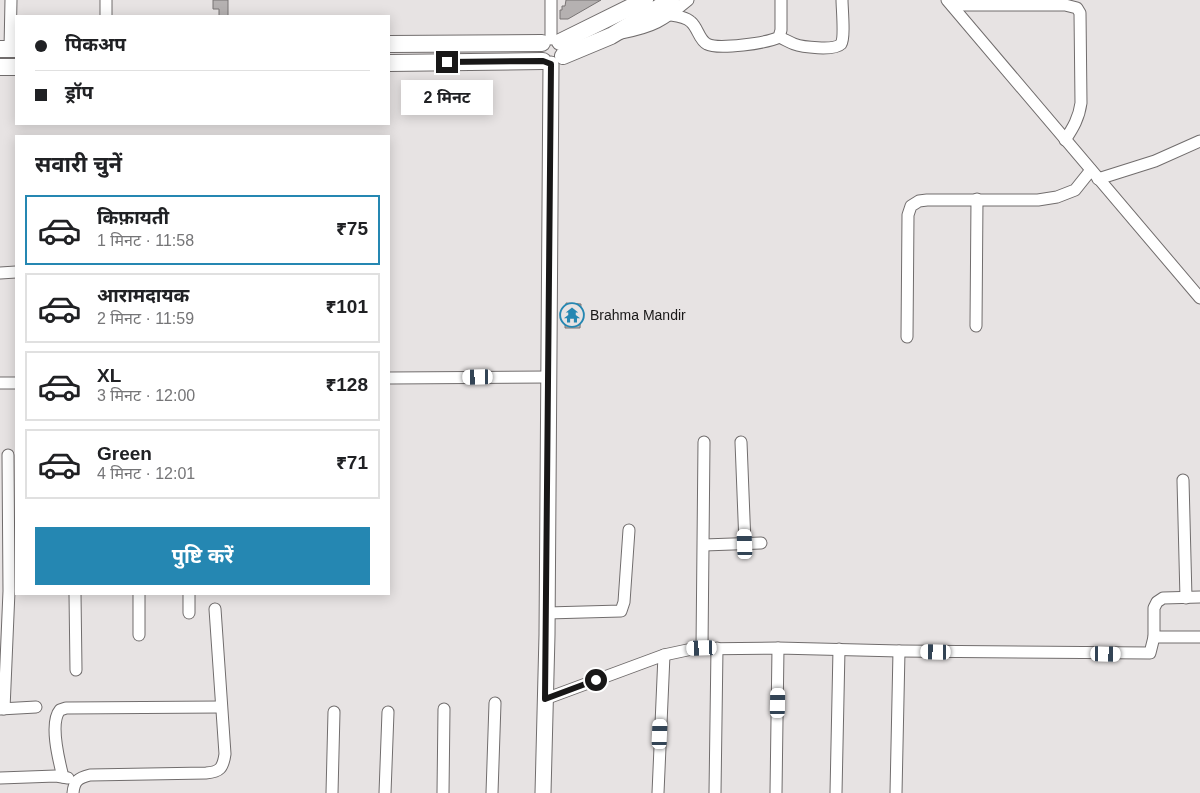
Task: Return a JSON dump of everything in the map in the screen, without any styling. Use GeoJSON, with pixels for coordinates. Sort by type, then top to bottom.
{"type":"FeatureCollection","features":[{"type":"Feature","properties":{"kind":"main road"},"geometry":{"type":"LineString","coordinates":[[390,44],[552,51],[612,16],[645,0]]}},
{"type":"Feature","properties":{"kind":"main road"},"geometry":{"type":"LineString","coordinates":[[390,63],[552,51],[611,36],[670,7]]}},
{"type":"Feature","properties":{"kind":"main road"},"geometry":{"type":"LineString","coordinates":[[0,67],[15,67]]}},
{"type":"Feature","properties":{"kind":"street"},"geometry":{"type":"LineString","coordinates":[[9,49],[10,0]]}},
{"type":"Feature","properties":{"kind":"street"},"geometry":{"type":"LineString","coordinates":[[106,0],[106,15]]}},
{"type":"Feature","properties":{"kind":"street"},"geometry":{"type":"LineString","coordinates":[[543,793],[547,613],[551,0]]}},
{"type":"Feature","properties":{"kind":"street"},"geometry":{"type":"LineString","coordinates":[[612,16],[633,0]]}},
{"type":"Feature","properties":{"kind":"street"},"geometry":{"type":"LineString","coordinates":[[670,7],[688,0]]}},
{"type":"Feature","properties":{"kind":"street"},"geometry":{"type":"LineString","coordinates":[[670,7],[692,23],[703,41],[708,45],[756,44],[779,37],[781,30],[780,0]]}},
{"type":"Feature","properties":{"kind":"street"},"geometry":{"type":"LineString","coordinates":[[779,37],[793,44],[805,46],[832,48],[838,46],[842,39],[842,0]]}},
{"type":"Feature","properties":{"kind":"street"},"geometry":{"type":"LineString","coordinates":[[950,3],[1065,4],[1077,8],[1080,13],[1081,103],[1075,125],[1065,140]]}},
{"type":"Feature","properties":{"kind":"street"},"geometry":{"type":"LineString","coordinates":[[950,3],[1200,298]]}},
{"type":"Feature","properties":{"kind":"street"},"geometry":{"type":"LineString","coordinates":[[907,337],[908,215],[911,206],[919,201],[928,200],[1038,200],[1057,197],[1075,190],[1094,175],[1155,161],[1200,141]]}},
{"type":"Feature","properties":{"kind":"street"},"geometry":{"type":"LineString","coordinates":[[976,326],[977,199]]}},
{"type":"Feature","properties":{"kind":"street"},"geometry":{"type":"LineString","coordinates":[[0,273],[15,272]]}},
{"type":"Feature","properties":{"kind":"street"},"geometry":{"type":"LineString","coordinates":[[390,378],[549,377]]}},
{"type":"Feature","properties":{"kind":"street"},"geometry":{"type":"LineString","coordinates":[[0,383],[15,383]]}},
{"type":"Feature","properties":{"kind":"street"},"geometry":{"type":"LineString","coordinates":[[702,648],[704,442]]}},
{"type":"Feature","properties":{"kind":"street"},"geometry":{"type":"LineString","coordinates":[[741,442],[745,544]]}},
{"type":"Feature","properties":{"kind":"street"},"geometry":{"type":"LineString","coordinates":[[8,455],[9,591],[2,709],[36,707]]}},
{"type":"Feature","properties":{"kind":"street"},"geometry":{"type":"LineString","coordinates":[[1183,480],[1186,598]]}},
{"type":"Feature","properties":{"kind":"street"},"geometry":{"type":"LineString","coordinates":[[547,613],[622,611],[629,530]]}},
{"type":"Feature","properties":{"kind":"street"},"geometry":{"type":"LineString","coordinates":[[704,545],[761,543]]}},
{"type":"Feature","properties":{"kind":"street"},"geometry":{"type":"LineString","coordinates":[[0,606],[15,580]]}},
{"type":"Feature","properties":{"kind":"street"},"geometry":{"type":"LineString","coordinates":[[75,595],[76,670]]}},
{"type":"Feature","properties":{"kind":"street"},"geometry":{"type":"LineString","coordinates":[[139,595],[140,635]]}},
{"type":"Feature","properties":{"kind":"street"},"geometry":{"type":"LineString","coordinates":[[189,595],[189,613]]}},
{"type":"Feature","properties":{"kind":"street"},"geometry":{"type":"LineString","coordinates":[[545,699],[664,654],[702,648],[1150,653],[1154,636],[1154,608],[1157,602],[1163,598],[1200,597]]}},
{"type":"Feature","properties":{"kind":"street"},"geometry":{"type":"LineString","coordinates":[[0,778],[63,777],[76,780],[90,775],[216,772],[221,770],[224,764],[224,754],[215,609]]}},
{"type":"Feature","properties":{"kind":"street"},"geometry":{"type":"LineString","coordinates":[[1154,636],[1200,637]]}},
{"type":"Feature","properties":{"kind":"street"},"geometry":{"type":"LineString","coordinates":[[715,793],[717,648]]}},
{"type":"Feature","properties":{"kind":"street"},"geometry":{"type":"LineString","coordinates":[[776,793],[778,648]]}},
{"type":"Feature","properties":{"kind":"street"},"geometry":{"type":"LineString","coordinates":[[836,793],[839,649]]}},
{"type":"Feature","properties":{"kind":"street"},"geometry":{"type":"LineString","coordinates":[[896,793],[899,651]]}},
{"type":"Feature","properties":{"kind":"street"},"geometry":{"type":"LineString","coordinates":[[658,793],[664,654]]}},
{"type":"Feature","properties":{"kind":"street"},"geometry":{"type":"LineString","coordinates":[[492,793],[495,703]]}},
{"type":"Feature","properties":{"kind":"street"},"geometry":{"type":"LineString","coordinates":[[63,777],[56,740],[56,718],[60,710],[66,708],[221,706]]}},
{"type":"Feature","properties":{"kind":"street"},"geometry":{"type":"LineString","coordinates":[[443,793],[444,709]]}},
{"type":"Feature","properties":{"kind":"street"},"geometry":{"type":"LineString","coordinates":[[332,793],[334,712]]}},
{"type":"Feature","properties":{"kind":"street"},"geometry":{"type":"LineString","coordinates":[[385,793],[388,712]]}},
{"type":"Feature","properties":{"kind":"street"},"geometry":{"type":"LineString","coordinates":[[73,793],[76,780]]}},
{"type":"Feature","properties":{"kind":"building"},"geometry":{"type":"Polygon","coordinates":[[[213,0],[228,0],[228,15],[219,15],[219,9],[213,9],[213,0]]]}},
{"type":"Feature","properties":{"kind":"building"},"geometry":{"type":"Polygon","coordinates":[[[566,0],[601,0],[568,19],[560,19],[560,10],[562,10],[562,6],[565,6],[566,0]]]}},
{"type":"Feature","properties":{"kind":"building"},"geometry":{"type":"Polygon","coordinates":[[[566,303],[581,304],[580,328],[565,328],[566,303]]]}},
{"type":"Feature","properties":{"kind":"place","name":"Brahma Mandir"},"geometry":{"type":"Point","coordinates":[572,315]}},
{"type":"Feature","properties":{"kind":"route"},"geometry":{"type":"LineString","coordinates":[[447,62],[543,61],[551,64],[545,699],[596,680]]}}]}
